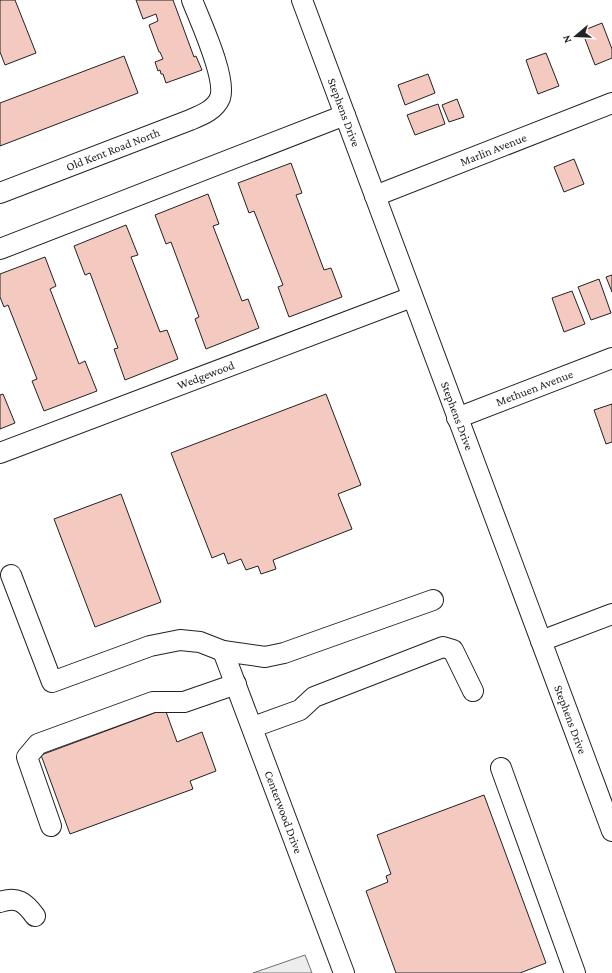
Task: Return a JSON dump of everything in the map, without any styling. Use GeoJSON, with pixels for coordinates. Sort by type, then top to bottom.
{"type":"FeatureCollection","features":[{"type":"Feature","properties":{"kind":"street","name":"Old Kent Road North"},"geometry":{"type":"LineString","coordinates":[[0,193],[206,113],[214,106],[220,98],[222,84],[217,65],[192,0]]}},
{"type":"Feature","properties":{"kind":"street","name":"Stephens Drive"},"geometry":{"type":"LineString","coordinates":[[302,0],[612,832]]}},
{"type":"Feature","properties":{"kind":"street","name":"Marlin Avenue"},"geometry":{"type":"LineString","coordinates":[[375,196],[612,103]]}},
{"type":"Feature","properties":{"kind":"street"},"geometry":{"type":"LineString","coordinates":[[0,249],[345,115]]}},
{"type":"Feature","properties":{"kind":"street","name":"Wedgewood"},"geometry":{"type":"LineString","coordinates":[[0,453],[412,297]]}},
{"type":"Feature","properties":{"kind":"street","name":"Methuen Avenue"},"geometry":{"type":"LineString","coordinates":[[457,418],[612,358]]}},
{"type":"Feature","properties":{"kind":"street"},"geometry":{"type":"LineString","coordinates":[[11,576],[52,682],[150,646],[180,640],[200,642],[223,650],[265,657],[284,653],[433,600]]}},
{"type":"Feature","properties":{"kind":"street"},"geometry":{"type":"LineString","coordinates":[[541,641],[612,614]]}},
{"type":"Feature","properties":{"kind":"street"},"geometry":{"type":"LineString","coordinates":[[252,727],[300,710],[314,697],[443,647],[453,650],[473,691]]}},
{"type":"Feature","properties":{"kind":"street","name":"Centerwood Drive"},"geometry":{"type":"LineString","coordinates":[[223,650],[344,973]]}},
{"type":"Feature","properties":{"kind":"street"},"geometry":{"type":"LineString","coordinates":[[51,826],[27,757],[38,744],[153,702],[184,702],[236,684]]}},
{"type":"Feature","properties":{"kind":"street"},"geometry":{"type":"LineString","coordinates":[[501,768],[575,973]]}},
{"type":"Feature","properties":{"kind":"street"},"geometry":{"type":"LineString","coordinates":[[0,902],[18,900],[28,905],[35,916]]}},
{"type":"Feature","properties":{"kind":"shaded area"},"geometry":{"type":"Polygon","coordinates":[[[305,955],[312,973],[253,973],[305,955]]]}},
{"type":"Feature","properties":{"kind":"building"},"geometry":{"type":"Polygon","coordinates":[[[0,0],[15,0],[36,53],[5,65],[0,52],[0,0]]]}},
{"type":"Feature","properties":{"kind":"building"},"geometry":{"type":"Polygon","coordinates":[[[136,0],[173,0],[194,57],[196,56],[202,70],[166,83],[163,74],[161,74],[160,70],[158,71],[155,62],[163,59],[149,25],[158,21],[156,14],[143,19],[136,0]]]}},
{"type":"Feature","properties":{"kind":"building"},"geometry":{"type":"Polygon","coordinates":[[[602,23],[612,49],[612,58],[595,65],[582,31],[602,23]]]}},
{"type":"Feature","properties":{"kind":"building"},"geometry":{"type":"Polygon","coordinates":[[[546,53],[559,86],[538,94],[526,60],[546,53]]]}},
{"type":"Feature","properties":{"kind":"building"},"geometry":{"type":"Polygon","coordinates":[[[124,56],[138,93],[0,146],[0,103],[124,56]]]}},
{"type":"Feature","properties":{"kind":"building"},"geometry":{"type":"Polygon","coordinates":[[[428,74],[435,93],[405,105],[398,85],[428,74]]]}},
{"type":"Feature","properties":{"kind":"building"},"geometry":{"type":"Polygon","coordinates":[[[457,99],[464,117],[449,122],[442,105],[457,99]]]}},
{"type":"Feature","properties":{"kind":"building"},"geometry":{"type":"Polygon","coordinates":[[[438,104],[445,124],[415,135],[407,115],[438,104]]]}},
{"type":"Feature","properties":{"kind":"building"},"geometry":{"type":"Polygon","coordinates":[[[574,159],[584,184],[564,192],[554,167],[574,159]]]}},
{"type":"Feature","properties":{"kind":"building"},"geometry":{"type":"Polygon","coordinates":[[[291,163],[302,193],[296,195],[324,270],[331,268],[342,297],[289,317],[278,287],[283,285],[254,211],[249,213],[238,183],[291,163]]]}},
{"type":"Feature","properties":{"kind":"building"},"geometry":{"type":"Polygon","coordinates":[[[208,194],[219,224],[213,226],[242,301],[248,299],[259,328],[206,349],[195,319],[199,317],[171,242],[166,244],[155,215],[208,194]]]}},
{"type":"Feature","properties":{"kind":"building"},"geometry":{"type":"Polygon","coordinates":[[[126,225],[138,255],[131,257],[160,332],[167,330],[178,359],[125,380],[114,349],[118,348],[90,273],[85,275],[74,246],[126,225]]]}},
{"type":"Feature","properties":{"kind":"building"},"geometry":{"type":"Polygon","coordinates":[[[45,257],[56,286],[50,289],[79,364],[85,361],[97,391],[44,411],[32,381],[37,379],[8,305],[4,307],[0,297],[0,274],[45,257]]]}},
{"type":"Feature","properties":{"kind":"building"},"geometry":{"type":"Polygon","coordinates":[[[612,275],[612,292],[606,277],[612,275]]]}},
{"type":"Feature","properties":{"kind":"building"},"geometry":{"type":"Polygon","coordinates":[[[599,279],[611,313],[591,320],[578,287],[599,279]]]}},
{"type":"Feature","properties":{"kind":"building"},"geometry":{"type":"Polygon","coordinates":[[[572,291],[585,324],[564,332],[552,298],[572,291]]]}},
{"type":"Feature","properties":{"kind":"building"},"geometry":{"type":"Polygon","coordinates":[[[3,394],[15,423],[0,429],[0,395],[3,394]]]}},
{"type":"Feature","properties":{"kind":"building"},"geometry":{"type":"Polygon","coordinates":[[[326,394],[361,485],[338,494],[352,529],[273,560],[276,569],[261,574],[258,566],[246,570],[241,559],[228,564],[224,553],[212,558],[171,453],[326,394]]]}},
{"type":"Feature","properties":{"kind":"building"},"geometry":{"type":"Polygon","coordinates":[[[612,404],[612,442],[606,444],[594,410],[612,404]]]}},
{"type":"Feature","properties":{"kind":"building"},"geometry":{"type":"Polygon","coordinates":[[[121,494],[161,602],[95,627],[54,519],[121,494]]]}},
{"type":"Feature","properties":{"kind":"building"},"geometry":{"type":"Polygon","coordinates":[[[165,709],[177,742],[202,732],[216,771],[190,781],[193,789],[70,834],[41,755],[165,709]]]}},
{"type":"Feature","properties":{"kind":"building"},"geometry":{"type":"Polygon","coordinates":[[[484,795],[546,963],[520,973],[396,973],[366,891],[388,882],[386,876],[391,874],[377,835],[484,795]]]}}]}
